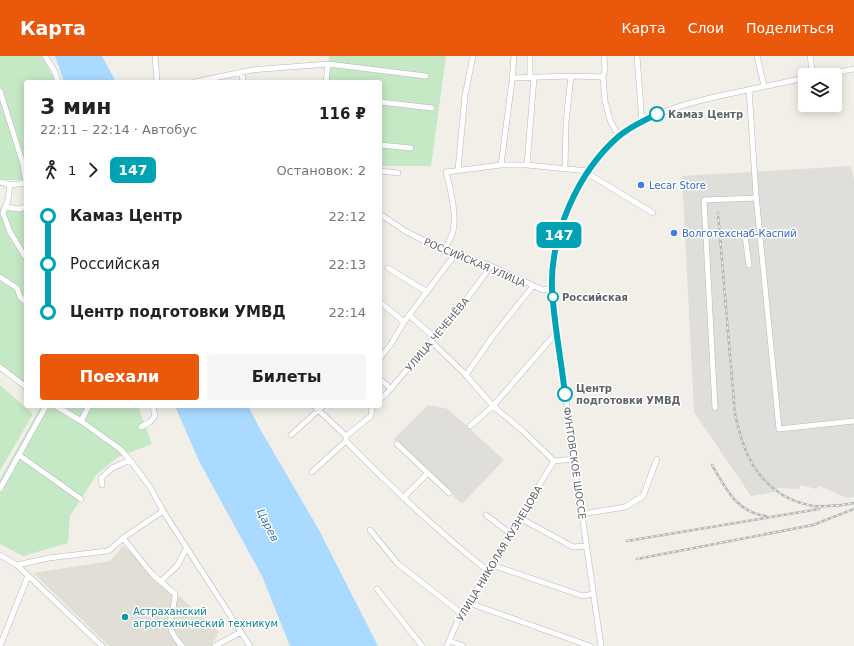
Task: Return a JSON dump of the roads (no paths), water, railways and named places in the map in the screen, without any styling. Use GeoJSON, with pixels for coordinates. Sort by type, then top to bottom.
{"type":"FeatureCollection","features":[{"type":"Feature","properties":{"kind":"street"},"geometry":{"type":"LineString","coordinates":[[45,56],[55,72],[57,80]]}},
{"type":"Feature","properties":{"kind":"street"},"geometry":{"type":"LineString","coordinates":[[155,56],[157,80]]}},
{"type":"Feature","properties":{"kind":"street"},"geometry":{"type":"LineString","coordinates":[[458,170],[465,95],[473,56]]}},
{"type":"Feature","properties":{"kind":"street"},"geometry":{"type":"LineString","coordinates":[[501,165],[514,56]]}},
{"type":"Feature","properties":{"kind":"street"},"geometry":{"type":"LineString","coordinates":[[527,165],[532,78],[530,56]]}},
{"type":"Feature","properties":{"kind":"street"},"geometry":{"type":"LineString","coordinates":[[604,56],[605,69],[603,77],[606,101],[610,120],[619,137]]}},
{"type":"Feature","properties":{"kind":"street"},"geometry":{"type":"LineString","coordinates":[[637,56],[642,122]]}},
{"type":"Feature","properties":{"kind":"street"},"geometry":{"type":"LineString","coordinates":[[757,56],[764,86]]}},
{"type":"Feature","properties":{"kind":"street"},"geometry":{"type":"LineString","coordinates":[[810,56],[812,68]]}},
{"type":"Feature","properties":{"kind":"street"},"geometry":{"type":"LineString","coordinates":[[326,80],[328,64]]}},
{"type":"Feature","properties":{"kind":"street"},"geometry":{"type":"LineString","coordinates":[[204,80],[252,70],[328,64],[426,76]]}},
{"type":"Feature","properties":{"kind":"street"},"geometry":{"type":"LineString","coordinates":[[842,71],[854,69]]}},
{"type":"Feature","properties":{"kind":"street"},"geometry":{"type":"LineString","coordinates":[[242,72],[243,80]]}},
{"type":"Feature","properties":{"kind":"street"},"geometry":{"type":"LineString","coordinates":[[512,78],[571,76],[603,77]]}},
{"type":"Feature","properties":{"kind":"street"},"geometry":{"type":"LineString","coordinates":[[565,168],[566,122],[571,76]]}},
{"type":"Feature","properties":{"kind":"street","name":"ФУНТОВСКОЕ ШОССЕ"},"geometry":{"type":"LineString","coordinates":[[602,646],[586,546],[552,288],[553,262],[560,229],[569,206],[598,156],[619,137],[632,128],[657,114],[683,105],[749,89],[798,79]]}},
{"type":"Feature","properties":{"kind":"street"},"geometry":{"type":"LineString","coordinates":[[749,89],[760,236],[779,429],[854,421]]}},
{"type":"Feature","properties":{"kind":"street"},"geometry":{"type":"LineString","coordinates":[[0,91],[24,170]]}},
{"type":"Feature","properties":{"kind":"street"},"geometry":{"type":"LineString","coordinates":[[382,102],[432,108]]}},
{"type":"Feature","properties":{"kind":"street"},"geometry":{"type":"LineString","coordinates":[[382,145],[410,148]]}},
{"type":"Feature","properties":{"kind":"street"},"geometry":{"type":"LineString","coordinates":[[444,251],[454,230],[454,212],[450,184],[446,172],[501,165],[527,165],[565,168],[588,172],[653,212]]}},
{"type":"Feature","properties":{"kind":"street"},"geometry":{"type":"LineString","coordinates":[[382,171],[398,173]]}},
{"type":"Feature","properties":{"kind":"street"},"geometry":{"type":"LineString","coordinates":[[0,182],[10,185],[24,183]]}},
{"type":"Feature","properties":{"kind":"street"},"geometry":{"type":"LineString","coordinates":[[10,185],[5,207],[2,213],[10,232],[24,255]]}},
{"type":"Feature","properties":{"kind":"street"},"geometry":{"type":"LineString","coordinates":[[715,408],[704,200],[757,198]]}},
{"type":"Feature","properties":{"kind":"street"},"geometry":{"type":"LineString","coordinates":[[5,207],[19,209],[24,208]]}},
{"type":"Feature","properties":{"kind":"street","name":"РОССИЙСКАЯ УЛИЦА"},"geometry":{"type":"LineString","coordinates":[[382,215],[404,231],[444,251],[456,253],[491,266],[543,290],[552,288]]}},
{"type":"Feature","properties":{"kind":"street"},"geometry":{"type":"LineString","coordinates":[[749,265],[745,236],[760,236]]}},
{"type":"Feature","properties":{"kind":"street"},"geometry":{"type":"LineString","coordinates":[[382,355],[409,315],[456,253]]}},
{"type":"Feature","properties":{"kind":"street","name":"УЛИЦА ЧЕЧЕНЁВА"},"geometry":{"type":"LineString","coordinates":[[382,397],[466,300],[491,266]]}},
{"type":"Feature","properties":{"kind":"street"},"geometry":{"type":"LineString","coordinates":[[388,268],[427,292]]}},
{"type":"Feature","properties":{"kind":"street"},"geometry":{"type":"LineString","coordinates":[[0,277],[17,288],[20,297],[24,300]]}},
{"type":"Feature","properties":{"kind":"street"},"geometry":{"type":"LineString","coordinates":[[466,375],[493,336],[533,286]]}},
{"type":"Feature","properties":{"kind":"street"},"geometry":{"type":"LineString","coordinates":[[382,304],[404,322]]}},
{"type":"Feature","properties":{"kind":"street"},"geometry":{"type":"LineString","coordinates":[[409,315],[493,406],[524,432],[554,461],[574,459]]}},
{"type":"Feature","properties":{"kind":"street"},"geometry":{"type":"LineString","coordinates":[[470,426],[493,406],[557,332]]}},
{"type":"Feature","properties":{"kind":"street"},"geometry":{"type":"LineString","coordinates":[[0,367],[24,385]]}},
{"type":"Feature","properties":{"kind":"street"},"geometry":{"type":"LineString","coordinates":[[382,380],[390,389]]}},
{"type":"Feature","properties":{"kind":"street"},"geometry":{"type":"LineString","coordinates":[[0,489],[45,408]]}},
{"type":"Feature","properties":{"kind":"street"},"geometry":{"type":"LineString","coordinates":[[59,408],[81,421],[120,449],[130,460],[150,487],[186,549],[250,646]]}},
{"type":"Feature","properties":{"kind":"street"},"geometry":{"type":"LineString","coordinates":[[81,421],[88,408]]}},
{"type":"Feature","properties":{"kind":"street"},"geometry":{"type":"LineString","coordinates":[[141,427],[150,422],[154,416],[153,408]]}},
{"type":"Feature","properties":{"kind":"street"},"geometry":{"type":"LineString","coordinates":[[291,435],[316,408],[403,498],[460,549],[488,571]]}},
{"type":"Feature","properties":{"kind":"street"},"geometry":{"type":"LineString","coordinates":[[312,472],[371,416],[372,408]]}},
{"type":"Feature","properties":{"kind":"street"},"geometry":{"type":"LineString","coordinates":[[397,444],[449,493]]}},
{"type":"Feature","properties":{"kind":"street"},"geometry":{"type":"LineString","coordinates":[[19,455],[81,499]]}},
{"type":"Feature","properties":{"kind":"street"},"geometry":{"type":"LineString","coordinates":[[582,514],[625,507],[643,496],[657,458]]}},
{"type":"Feature","properties":{"kind":"street"},"geometry":{"type":"LineString","coordinates":[[102,485],[101,478],[112,468],[130,460]]}},
{"type":"Feature","properties":{"kind":"street","name":"УЛИЦА НИКОЛАЯ КУЗНЕЦОВА"},"geometry":{"type":"LineString","coordinates":[[448,644],[461,613],[469,603],[554,461]]}},
{"type":"Feature","properties":{"kind":"street"},"geometry":{"type":"LineString","coordinates":[[403,498],[428,473]]}},
{"type":"Feature","properties":{"kind":"street"},"geometry":{"type":"LineString","coordinates":[[17,565],[49,558],[103,552],[111,549],[123,538],[163,511]]}},
{"type":"Feature","properties":{"kind":"street"},"geometry":{"type":"LineString","coordinates":[[486,515],[510,533]]}},
{"type":"Feature","properties":{"kind":"street"},"geometry":{"type":"LineString","coordinates":[[520,518],[573,547],[586,546]]}},
{"type":"Feature","properties":{"kind":"street"},"geometry":{"type":"LineString","coordinates":[[370,530],[398,564],[461,613]]}},
{"type":"Feature","properties":{"kind":"street"},"geometry":{"type":"LineString","coordinates":[[123,538],[160,581],[175,594],[170,625],[175,639],[182,646]]}},
{"type":"Feature","properties":{"kind":"street"},"geometry":{"type":"LineString","coordinates":[[160,581],[177,566],[186,549]]}},
{"type":"Feature","properties":{"kind":"street"},"geometry":{"type":"LineString","coordinates":[[0,555],[17,565],[102,646]]}},
{"type":"Feature","properties":{"kind":"street"},"geometry":{"type":"LineString","coordinates":[[492,565],[583,596],[594,594]]}},
{"type":"Feature","properties":{"kind":"street"},"geometry":{"type":"LineString","coordinates":[[0,646],[28,576]]}},
{"type":"Feature","properties":{"kind":"street"},"geometry":{"type":"LineString","coordinates":[[377,589],[422,646]]}},
{"type":"Feature","properties":{"kind":"street"},"geometry":{"type":"LineString","coordinates":[[469,603],[590,646]]}},
{"type":"Feature","properties":{"kind":"street"},"geometry":{"type":"LineString","coordinates":[[215,646],[241,632]]}},
{"type":"Feature","properties":{"kind":"street"},"geometry":{"type":"LineString","coordinates":[[448,644],[463,646]]}},
{"type":"Feature","properties":{"kind":"water"},"geometry":{"type":"Polygon","coordinates":[[[55,56],[102,56],[115,80],[63,80],[55,56]]]}},
{"type":"Feature","properties":{"kind":"water","name":"Царев"},"geometry":{"type":"Polygon","coordinates":[[[176,408],[249,408],[319,530],[378,646],[290,646],[262,576],[199,461],[176,408]]]}},
{"type":"Feature","properties":{"kind":"railway"},"geometry":{"type":"LineString","coordinates":[[718,213],[735,414],[745,449],[756,469],[763,478],[781,494],[797,502],[813,506],[840,505]]}},
{"type":"Feature","properties":{"kind":"railway"},"geometry":{"type":"LineString","coordinates":[[712,465],[727,491],[739,504],[747,510],[766,516]]}},
{"type":"Feature","properties":{"kind":"railway"},"geometry":{"type":"LineString","coordinates":[[836,506],[854,503]]}},
{"type":"Feature","properties":{"kind":"railway"},"geometry":{"type":"LineString","coordinates":[[627,541],[819,509]]}},
{"type":"Feature","properties":{"kind":"railway"},"geometry":{"type":"LineString","coordinates":[[637,559],[813,525],[854,509]]}},
{"type":"Feature","properties":{"kind":"place","name":"Камаз Центр"},"geometry":{"type":"Point","coordinates":[657,114]}},
{"type":"Feature","properties":{"kind":"place","name":"Lecar Store"},"geometry":{"type":"Point","coordinates":[641,185]}},
{"type":"Feature","properties":{"kind":"place","name":"Волготехснаб-Каспий"},"geometry":{"type":"Point","coordinates":[674,233]}},
{"type":"Feature","properties":{"kind":"place","name":"Российская"},"geometry":{"type":"Point","coordinates":[553,297]}},
{"type":"Feature","properties":{"kind":"place","name":"Центр подготовки УМВД"},"geometry":{"type":"Point","coordinates":[565,394]}},
{"type":"Feature","properties":{"kind":"place","name":"Астраханский агротехнический техникум"},"geometry":{"type":"Point","coordinates":[125,617]}}]}
